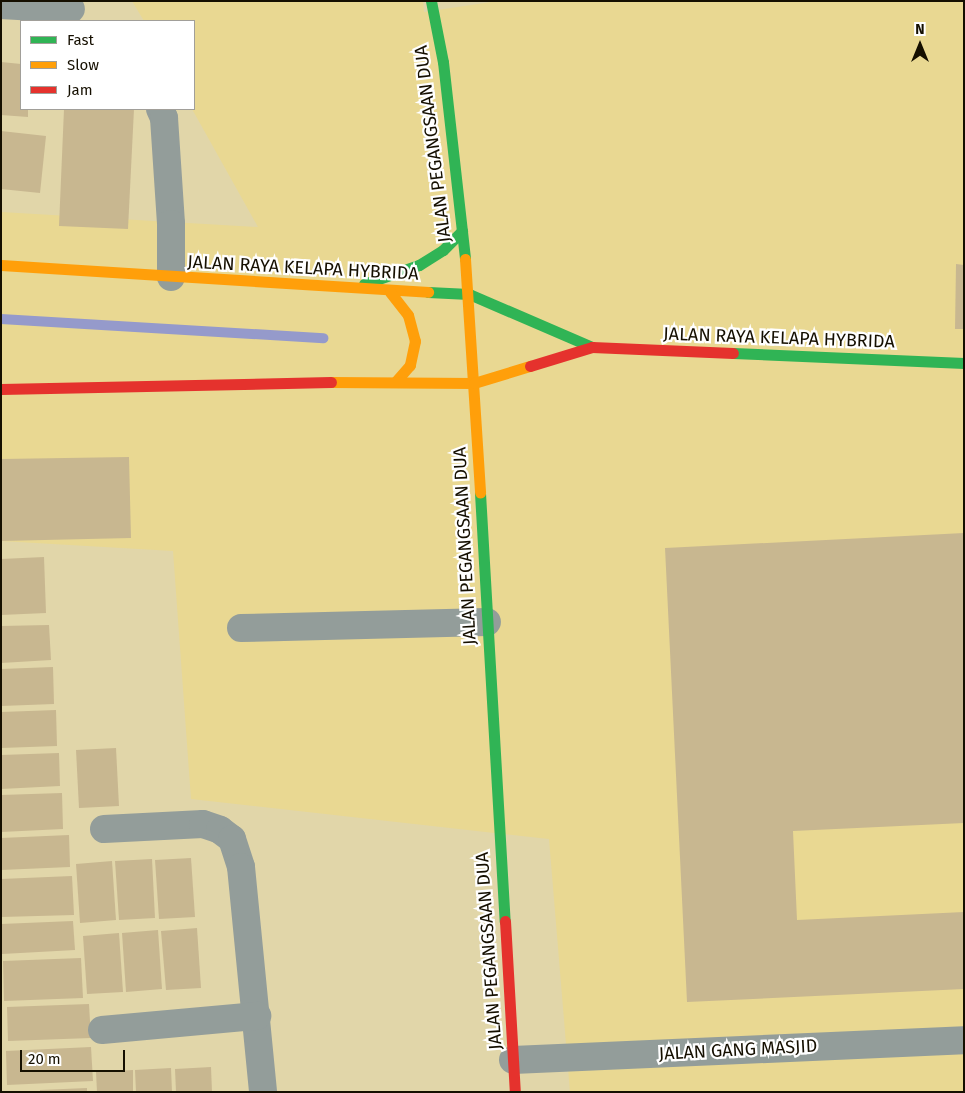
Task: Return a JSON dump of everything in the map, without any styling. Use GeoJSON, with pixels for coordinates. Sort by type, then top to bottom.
{"type":"FeatureCollection","features":[{"type":"Feature","properties":{"kind":"main road","name":"JALAN PEGANGSAAN DUA"},"geometry":{"type":"LineString","coordinates":[[431,1],[443,62],[469,294],[515,1092]]}},
{"type":"Feature","properties":{"kind":"main road"},"geometry":{"type":"LineString","coordinates":[[333,288],[364,284],[419,265],[451,243],[462,231]]}},
{"type":"Feature","properties":{"kind":"main road","name":"JALAN RAYA KELAPA HYBRIDA"},"geometry":{"type":"LineString","coordinates":[[1,265],[390,292],[469,294],[592,347]]}},
{"type":"Feature","properties":{"kind":"main road"},"geometry":{"type":"LineString","coordinates":[[390,292],[408,315],[415,341],[410,364],[396,381]]}},
{"type":"Feature","properties":{"kind":"main road","name":"JALAN RAYA KELAPA HYBRIDA"},"geometry":{"type":"LineString","coordinates":[[1,389],[396,381],[474,383],[592,347],[964,363]]}},
{"type":"Feature","properties":{"kind":"street"},"geometry":{"type":"LineString","coordinates":[[1,5],[77,10]]}},
{"type":"Feature","properties":{"kind":"street"},"geometry":{"type":"LineString","coordinates":[[160,110],[164,118],[170,196],[171,277]]}},
{"type":"Feature","properties":{"kind":"street"},"geometry":{"type":"LineString","coordinates":[[242,628],[487,622]]}},
{"type":"Feature","properties":{"kind":"street"},"geometry":{"type":"LineString","coordinates":[[104,830],[203,824],[220,830],[232,839],[242,867],[263,1092]]}},
{"type":"Feature","properties":{"kind":"street"},"geometry":{"type":"LineString","coordinates":[[102,1030],[257,1016]]}},
{"type":"Feature","properties":{"kind":"street","name":"JALAN GANG MASJID"},"geometry":{"type":"LineString","coordinates":[[513,1060],[964,1040]]}},
{"type":"Feature","properties":{"kind":"shaded area"},"geometry":{"type":"Polygon","coordinates":[[[132,1],[423,1],[424,12],[498,1],[964,1],[964,1092],[570,1092],[549,839],[191,799],[173,551],[1,541],[1,212],[258,227],[193,110],[195,110],[195,20],[143,20],[132,1]]]}},
{"type":"Feature","properties":{"kind":"building"},"geometry":{"type":"Polygon","coordinates":[[[1,62],[20,64],[20,110],[28,110],[28,117],[1,115],[1,62]]]}},
{"type":"Feature","properties":{"kind":"building"},"geometry":{"type":"Polygon","coordinates":[[[64,110],[134,110],[128,229],[59,226],[64,110]]]}},
{"type":"Feature","properties":{"kind":"building"},"geometry":{"type":"Polygon","coordinates":[[[1,131],[46,136],[40,193],[1,189],[1,131]]]}},
{"type":"Feature","properties":{"kind":"building"},"geometry":{"type":"Polygon","coordinates":[[[956,264],[964,265],[964,329],[955,329],[956,264]]]}},
{"type":"Feature","properties":{"kind":"building"},"geometry":{"type":"Polygon","coordinates":[[[129,457],[131,538],[1,541],[1,459],[129,457]]]}},
{"type":"Feature","properties":{"kind":"building"},"geometry":{"type":"Polygon","coordinates":[[[964,533],[964,823],[793,831],[797,920],[964,912],[964,989],[687,1002],[665,548],[964,533]]]}},
{"type":"Feature","properties":{"kind":"building"},"geometry":{"type":"Polygon","coordinates":[[[44,557],[46,613],[1,615],[1,559],[44,557]]]}},
{"type":"Feature","properties":{"kind":"building"},"geometry":{"type":"Polygon","coordinates":[[[49,625],[51,660],[1,663],[1,626],[49,625]]]}},
{"type":"Feature","properties":{"kind":"building"},"geometry":{"type":"Polygon","coordinates":[[[53,667],[54,704],[1,706],[1,669],[53,667]]]}},
{"type":"Feature","properties":{"kind":"building"},"geometry":{"type":"Polygon","coordinates":[[[56,710],[57,746],[1,748],[1,712],[56,710]]]}},
{"type":"Feature","properties":{"kind":"building"},"geometry":{"type":"Polygon","coordinates":[[[116,748],[119,806],[79,808],[76,750],[116,748]]]}},
{"type":"Feature","properties":{"kind":"building"},"geometry":{"type":"Polygon","coordinates":[[[59,753],[60,786],[1,789],[1,755],[59,753]]]}},
{"type":"Feature","properties":{"kind":"building"},"geometry":{"type":"Polygon","coordinates":[[[62,793],[63,829],[1,832],[1,795],[62,793]]]}},
{"type":"Feature","properties":{"kind":"building"},"geometry":{"type":"Polygon","coordinates":[[[69,835],[70,867],[1,870],[1,838],[69,835]]]}},
{"type":"Feature","properties":{"kind":"building"},"geometry":{"type":"Polygon","coordinates":[[[191,858],[195,917],[159,919],[155,860],[191,858]]]}},
{"type":"Feature","properties":{"kind":"building"},"geometry":{"type":"Polygon","coordinates":[[[152,859],[155,918],[119,920],[115,861],[152,859]]]}},
{"type":"Feature","properties":{"kind":"building"},"geometry":{"type":"Polygon","coordinates":[[[112,861],[116,920],[80,923],[76,864],[112,861]]]}},
{"type":"Feature","properties":{"kind":"building"},"geometry":{"type":"Polygon","coordinates":[[[72,876],[74,915],[1,917],[1,879],[72,876]]]}},
{"type":"Feature","properties":{"kind":"building"},"geometry":{"type":"Polygon","coordinates":[[[73,921],[75,950],[2,954],[1,924],[73,921]]]}},
{"type":"Feature","properties":{"kind":"building"},"geometry":{"type":"Polygon","coordinates":[[[197,928],[201,988],[166,990],[161,931],[197,928]]]}},
{"type":"Feature","properties":{"kind":"building"},"geometry":{"type":"Polygon","coordinates":[[[158,930],[162,989],[126,992],[122,933],[158,930]]]}},
{"type":"Feature","properties":{"kind":"building"},"geometry":{"type":"Polygon","coordinates":[[[119,933],[123,992],[87,994],[83,936],[119,933]]]}},
{"type":"Feature","properties":{"kind":"building"},"geometry":{"type":"Polygon","coordinates":[[[81,958],[83,998],[4,1001],[3,961],[81,958]]]}},
{"type":"Feature","properties":{"kind":"building"},"geometry":{"type":"Polygon","coordinates":[[[89,1004],[91,1038],[8,1041],[7,1007],[89,1004]]]}},
{"type":"Feature","properties":{"kind":"building"},"geometry":{"type":"Polygon","coordinates":[[[91,1047],[93,1081],[7,1085],[6,1051],[91,1047]]]}},
{"type":"Feature","properties":{"kind":"building"},"geometry":{"type":"Polygon","coordinates":[[[211,1067],[212,1092],[176,1092],[175,1069],[211,1067]]]}},
{"type":"Feature","properties":{"kind":"building"},"geometry":{"type":"Polygon","coordinates":[[[171,1068],[172,1092],[136,1092],[135,1070],[171,1068]]]}},
{"type":"Feature","properties":{"kind":"building"},"geometry":{"type":"Polygon","coordinates":[[[133,1070],[133,1092],[97,1092],[96,1072],[133,1070]]]}},
{"type":"Feature","properties":{"kind":"building"},"geometry":{"type":"Polygon","coordinates":[[[87,1088],[87,1092],[40,1092],[40,1090],[87,1088]]]}},
{"type":"Feature","properties":{"kind":"waterway"},"geometry":{"type":"LineString","coordinates":[[1,319],[323,338]]}},
{"type":"Feature","properties":{"kind":"traffic: fast"},"geometry":{"type":"LineString","coordinates":[[431,1],[443,62],[465,259]]}},
{"type":"Feature","properties":{"kind":"traffic: fast"},"geometry":{"type":"LineString","coordinates":[[364,284],[419,265],[443,250],[462,231]]}},
{"type":"Feature","properties":{"kind":"traffic: fast"},"geometry":{"type":"LineString","coordinates":[[428,292],[469,294],[592,347]]}},
{"type":"Feature","properties":{"kind":"traffic: fast"},"geometry":{"type":"LineString","coordinates":[[733,353],[964,363]]}},
{"type":"Feature","properties":{"kind":"traffic: fast"},"geometry":{"type":"LineString","coordinates":[[480,493],[505,921]]}},
{"type":"Feature","properties":{"kind":"traffic: slow"},"geometry":{"type":"LineString","coordinates":[[465,259],[480,493]]}},
{"type":"Feature","properties":{"kind":"traffic: slow"},"geometry":{"type":"LineString","coordinates":[[1,265],[428,292]]}},
{"type":"Feature","properties":{"kind":"traffic: slow"},"geometry":{"type":"LineString","coordinates":[[390,292],[408,315],[415,341],[410,365],[396,381]]}},
{"type":"Feature","properties":{"kind":"traffic: slow"},"geometry":{"type":"LineString","coordinates":[[331,382],[474,383],[530,366]]}},
{"type":"Feature","properties":{"kind":"traffic: jam"},"geometry":{"type":"LineString","coordinates":[[530,366],[592,347],[733,353]]}},
{"type":"Feature","properties":{"kind":"traffic: jam"},"geometry":{"type":"LineString","coordinates":[[1,389],[331,382]]}},
{"type":"Feature","properties":{"kind":"traffic: jam"},"geometry":{"type":"LineString","coordinates":[[505,921],[515,1092]]}}]}
